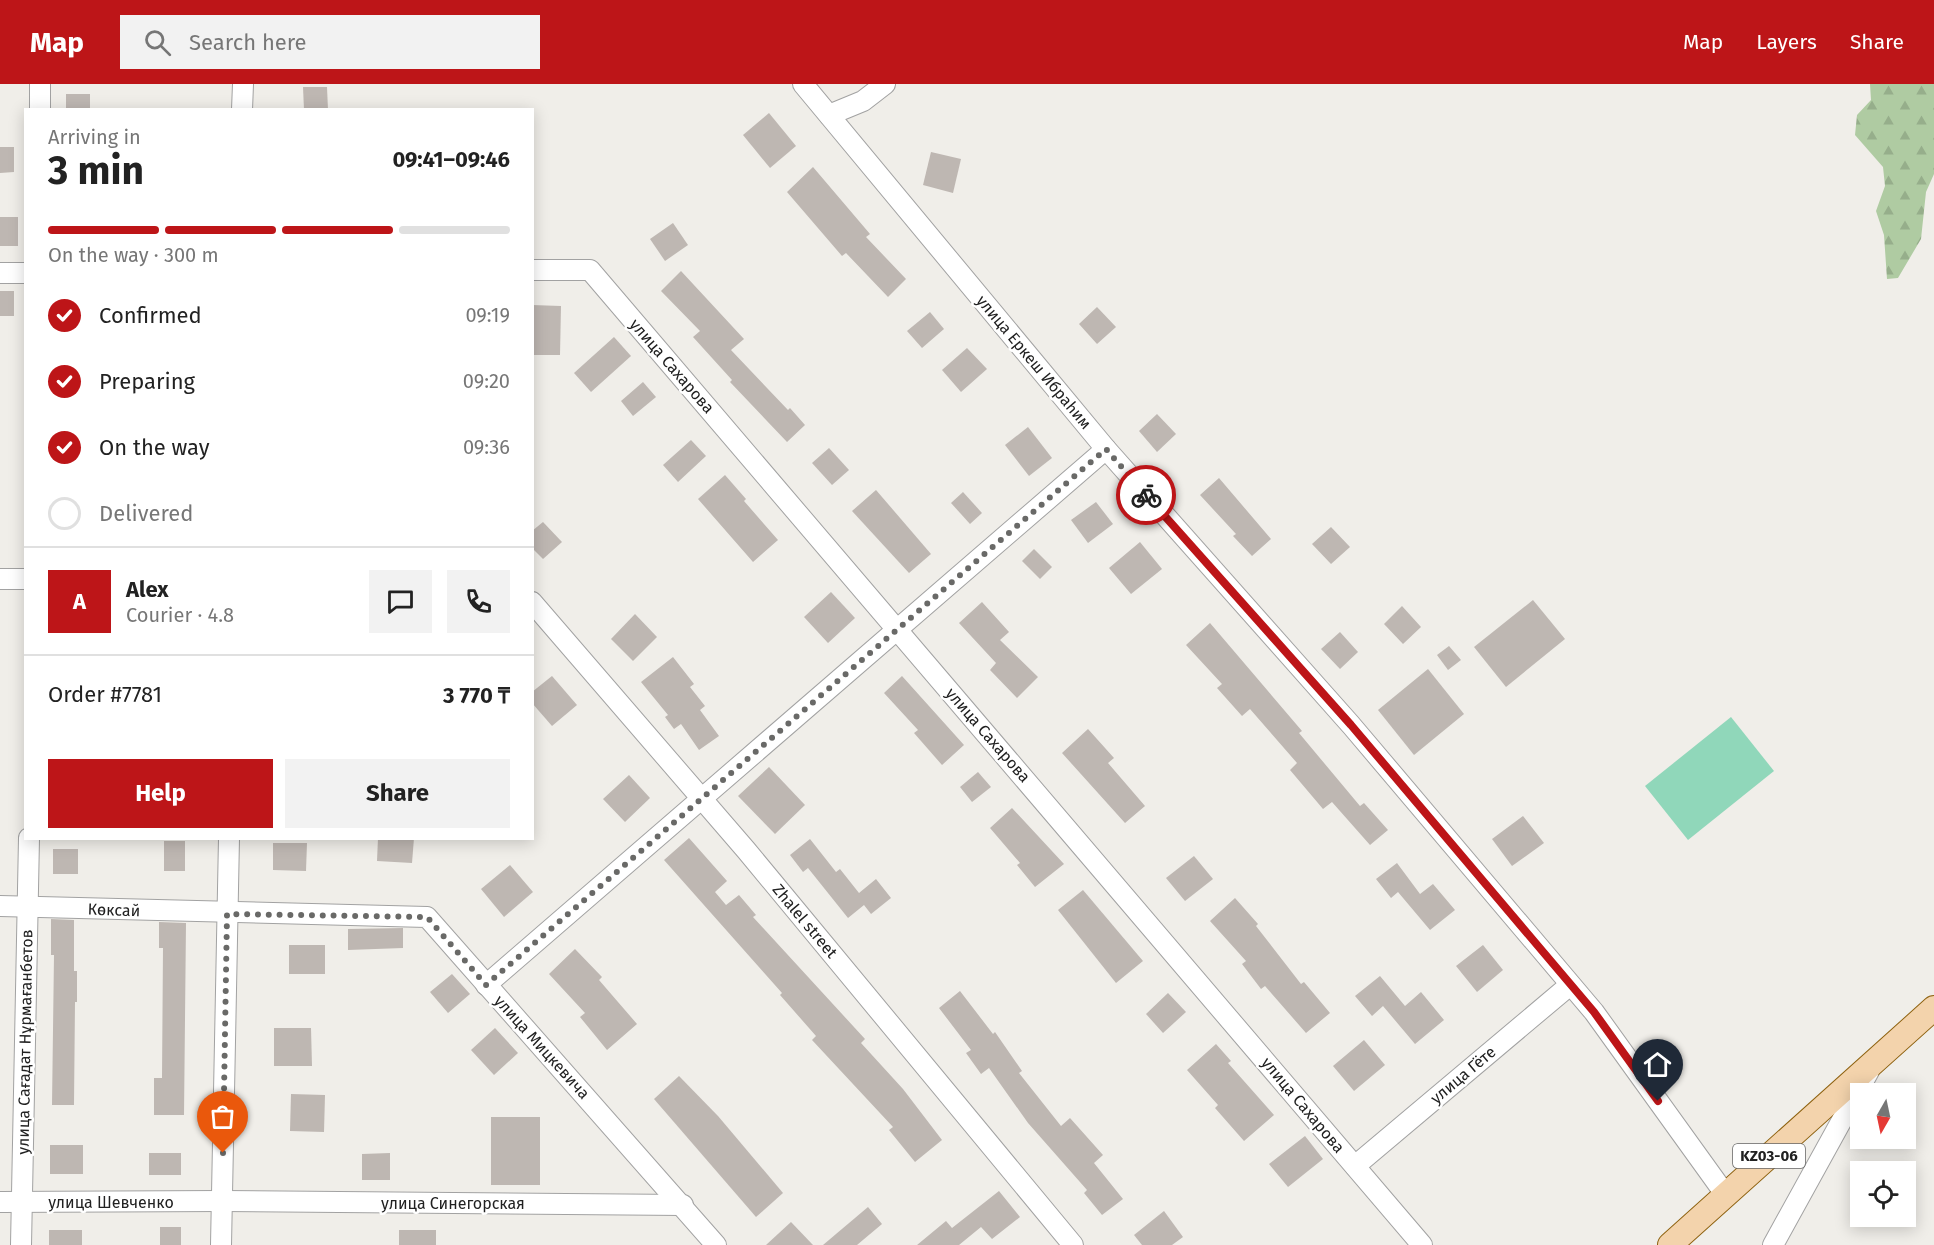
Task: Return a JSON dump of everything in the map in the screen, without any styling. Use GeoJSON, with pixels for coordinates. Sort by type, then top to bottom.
{"type":"FeatureCollection","features":[{"type":"Feature","properties":{"kind":"main road","name":"KZ03-06"},"geometry":{"type":"LineString","coordinates":[[1670,1245],[1870,1068],[1934,1008]]}},
{"type":"Feature","properties":{"kind":"street"},"geometry":{"type":"LineString","coordinates":[[40,84],[40,108]]}},
{"type":"Feature","properties":{"kind":"street"},"geometry":{"type":"LineString","coordinates":[[242,108],[243,84]]}},
{"type":"Feature","properties":{"kind":"street","name":"улица Еркеш Ибраһим"},"geometry":{"type":"LineString","coordinates":[[803,84],[1106,449],[1351,725],[1594,1012],[1725,1194]]}},
{"type":"Feature","properties":{"kind":"street"},"geometry":{"type":"LineString","coordinates":[[829,115],[862,101],[885,84]]}},
{"type":"Feature","properties":{"kind":"street","name":"улица Сахарова"},"geometry":{"type":"LineString","coordinates":[[534,270],[590,270],[1422,1245]]}},
{"type":"Feature","properties":{"kind":"street"},"geometry":{"type":"LineString","coordinates":[[0,273],[24,273]]}},
{"type":"Feature","properties":{"kind":"street"},"geometry":{"type":"LineString","coordinates":[[486,985],[896,628],[1106,449]]}},
{"type":"Feature","properties":{"kind":"street"},"geometry":{"type":"LineString","coordinates":[[0,579],[24,579]]}},
{"type":"Feature","properties":{"kind":"street","name":"Zhalel street"},"geometry":{"type":"LineString","coordinates":[[534,604],[746,850],[1073,1245]]}},
{"type":"Feature","properties":{"kind":"street","name":"улица Сағадат Нұрмағанбетов"},"geometry":{"type":"LineString","coordinates":[[21,1245],[29,840]]}},
{"type":"Feature","properties":{"kind":"street"},"geometry":{"type":"LineString","coordinates":[[221,1245],[229,840]]}},
{"type":"Feature","properties":{"kind":"street","name":"Көксай"},"geometry":{"type":"LineString","coordinates":[[0,906],[227,914]]}},
{"type":"Feature","properties":{"kind":"street","name":"улица Мицкевича"},"geometry":{"type":"LineString","coordinates":[[227,914],[427,917],[716,1245]]}},
{"type":"Feature","properties":{"kind":"street","name":"улица Гёте"},"geometry":{"type":"LineString","coordinates":[[1355,1166],[1570,985]]}},
{"type":"Feature","properties":{"kind":"street"},"geometry":{"type":"LineString","coordinates":[[1773,1245],[1870,1068]]}},
{"type":"Feature","properties":{"kind":"street","name":"улица Шевченко"},"geometry":{"type":"LineString","coordinates":[[0,1202],[222,1201]]}},
{"type":"Feature","properties":{"kind":"street","name":"улица Синегорская"},"geometry":{"type":"LineString","coordinates":[[222,1201],[683,1205]]}},
{"type":"Feature","properties":{"kind":"green space"},"geometry":{"type":"Polygon","coordinates":[[[1870,84],[1934,84],[1934,174],[1926,192],[1921,239],[1898,278],[1887,279],[1884,235],[1876,211],[1885,186],[1883,167],[1855,135],[1857,115],[1871,100],[1870,84]]]}},
{"type":"Feature","properties":{"kind":"green space"},"geometry":{"type":"Polygon","coordinates":[[[1731,717],[1774,771],[1688,840],[1645,786],[1731,717]]]}},
{"type":"Feature","properties":{"kind":"building"},"geometry":{"type":"Polygon","coordinates":[[[303,87],[327,87],[328,108],[304,108],[303,87]]]}},
{"type":"Feature","properties":{"kind":"building"},"geometry":{"type":"Polygon","coordinates":[[[66,94],[90,94],[90,108],[66,108],[66,94]]]}},
{"type":"Feature","properties":{"kind":"building"},"geometry":{"type":"Polygon","coordinates":[[[769,113],[796,146],[770,168],[743,135],[769,113]]]}},
{"type":"Feature","properties":{"kind":"building"},"geometry":{"type":"Polygon","coordinates":[[[0,147],[14,147],[14,172],[0,173],[0,147]]]}},
{"type":"Feature","properties":{"kind":"building"},"geometry":{"type":"Polygon","coordinates":[[[931,152],[961,159],[953,193],[923,185],[931,152]]]}},
{"type":"Feature","properties":{"kind":"building"},"geometry":{"type":"Polygon","coordinates":[[[813,167],[870,234],[866,237],[906,279],[888,297],[846,253],[842,256],[787,192],[813,167]]]}},
{"type":"Feature","properties":{"kind":"building"},"geometry":{"type":"Polygon","coordinates":[[[0,217],[18,217],[18,246],[0,246],[0,217]]]}},
{"type":"Feature","properties":{"kind":"building"},"geometry":{"type":"Polygon","coordinates":[[[673,223],[688,245],[665,261],[650,239],[673,223]]]}},
{"type":"Feature","properties":{"kind":"building"},"geometry":{"type":"Polygon","coordinates":[[[681,271],[744,339],[731,350],[805,425],[787,442],[730,382],[732,380],[693,337],[700,331],[661,291],[681,271]]]}},
{"type":"Feature","properties":{"kind":"building"},"geometry":{"type":"Polygon","coordinates":[[[0,291],[14,291],[14,316],[0,316],[0,291]]]}},
{"type":"Feature","properties":{"kind":"building"},"geometry":{"type":"Polygon","coordinates":[[[534,305],[561,306],[560,355],[534,355],[534,305]]]}},
{"type":"Feature","properties":{"kind":"building"},"geometry":{"type":"Polygon","coordinates":[[[1097,307],[1116,327],[1097,344],[1079,324],[1097,307]]]}},
{"type":"Feature","properties":{"kind":"building"},"geometry":{"type":"Polygon","coordinates":[[[930,312],[944,329],[922,348],[907,331],[930,312]]]}},
{"type":"Feature","properties":{"kind":"building"},"geometry":{"type":"Polygon","coordinates":[[[614,337],[631,356],[591,392],[574,373],[614,337]]]}},
{"type":"Feature","properties":{"kind":"building"},"geometry":{"type":"Polygon","coordinates":[[[967,348],[987,369],[961,392],[942,370],[967,348]]]}},
{"type":"Feature","properties":{"kind":"building"},"geometry":{"type":"Polygon","coordinates":[[[643,382],[656,397],[633,416],[621,401],[643,382]]]}},
{"type":"Feature","properties":{"kind":"building"},"geometry":{"type":"Polygon","coordinates":[[[1157,414],[1176,434],[1157,452],[1139,431],[1157,414]]]}},
{"type":"Feature","properties":{"kind":"building"},"geometry":{"type":"Polygon","coordinates":[[[1028,427],[1052,458],[1029,476],[1005,445],[1028,427]]]}},
{"type":"Feature","properties":{"kind":"building"},"geometry":{"type":"Polygon","coordinates":[[[691,440],[706,456],[678,482],[663,465],[691,440]]]}},
{"type":"Feature","properties":{"kind":"building"},"geometry":{"type":"Polygon","coordinates":[[[829,448],[849,470],[832,485],[812,463],[829,448]]]}},
{"type":"Feature","properties":{"kind":"building"},"geometry":{"type":"Polygon","coordinates":[[[725,475],[778,540],[753,562],[698,499],[725,475]]]}},
{"type":"Feature","properties":{"kind":"building"},"geometry":{"type":"Polygon","coordinates":[[[1219,478],[1271,539],[1252,556],[1233,536],[1236,534],[1200,495],[1219,478]]]}},
{"type":"Feature","properties":{"kind":"building"},"geometry":{"type":"Polygon","coordinates":[[[876,490],[931,554],[909,573],[852,511],[876,490]]]}},
{"type":"Feature","properties":{"kind":"building"},"geometry":{"type":"Polygon","coordinates":[[[963,492],[982,513],[970,524],[951,503],[963,492]]]}},
{"type":"Feature","properties":{"kind":"building"},"geometry":{"type":"Polygon","coordinates":[[[1096,502],[1113,524],[1088,543],[1071,520],[1096,502]]]}},
{"type":"Feature","properties":{"kind":"building"},"geometry":{"type":"Polygon","coordinates":[[[543,522],[562,542],[543,559],[534,550],[534,529],[543,522]]]}},
{"type":"Feature","properties":{"kind":"building"},"geometry":{"type":"Polygon","coordinates":[[[1331,527],[1350,547],[1331,564],[1312,544],[1331,527]]]}},
{"type":"Feature","properties":{"kind":"building"},"geometry":{"type":"Polygon","coordinates":[[[1140,542],[1162,569],[1131,594],[1109,568],[1140,542]]]}},
{"type":"Feature","properties":{"kind":"building"},"geometry":{"type":"Polygon","coordinates":[[[1034,549],[1052,567],[1040,579],[1022,561],[1034,549]]]}},
{"type":"Feature","properties":{"kind":"building"},"geometry":{"type":"Polygon","coordinates":[[[831,592],[855,618],[828,643],[804,617],[831,592]]]}},
{"type":"Feature","properties":{"kind":"building"},"geometry":{"type":"Polygon","coordinates":[[[1533,600],[1565,639],[1506,687],[1474,647],[1533,600]]]}},
{"type":"Feature","properties":{"kind":"building"},"geometry":{"type":"Polygon","coordinates":[[[982,602],[1009,632],[1000,640],[1038,677],[1017,698],[990,670],[996,663],[959,623],[982,602]]]}},
{"type":"Feature","properties":{"kind":"building"},"geometry":{"type":"Polygon","coordinates":[[[1402,606],[1421,627],[1403,644],[1384,624],[1402,606]]]}},
{"type":"Feature","properties":{"kind":"building"},"geometry":{"type":"Polygon","coordinates":[[[635,614],[657,637],[633,661],[611,639],[635,614]]]}},
{"type":"Feature","properties":{"kind":"building"},"geometry":{"type":"Polygon","coordinates":[[[1210,623],[1302,731],[1299,733],[1360,806],[1364,803],[1388,830],[1370,845],[1332,802],[1323,809],[1290,770],[1297,763],[1250,709],[1242,716],[1217,688],[1222,684],[1186,645],[1210,623]]]}},
{"type":"Feature","properties":{"kind":"building"},"geometry":{"type":"Polygon","coordinates":[[[1340,632],[1358,652],[1340,669],[1321,649],[1340,632]]]}},
{"type":"Feature","properties":{"kind":"building"},"geometry":{"type":"Polygon","coordinates":[[[1449,646],[1461,660],[1448,670],[1437,655],[1449,646]]]}},
{"type":"Feature","properties":{"kind":"building"},"geometry":{"type":"Polygon","coordinates":[[[673,657],[694,684],[690,687],[705,706],[700,710],[719,736],[699,750],[681,724],[674,729],[665,717],[668,715],[641,682],[673,657]]]}},
{"type":"Feature","properties":{"kind":"building"},"geometry":{"type":"Polygon","coordinates":[[[1428,669],[1464,714],[1414,755],[1378,710],[1428,669]]]}},
{"type":"Feature","properties":{"kind":"building"},"geometry":{"type":"Polygon","coordinates":[[[552,676],[577,705],[552,726],[534,705],[534,690],[552,676]]]}},
{"type":"Feature","properties":{"kind":"building"},"geometry":{"type":"Polygon","coordinates":[[[902,676],[964,745],[942,765],[914,733],[918,730],[884,693],[902,676]]]}},
{"type":"Feature","properties":{"kind":"building"},"geometry":{"type":"Polygon","coordinates":[[[1088,729],[1114,758],[1108,763],[1145,806],[1125,823],[1062,753],[1088,729]]]}},
{"type":"Feature","properties":{"kind":"building"},"geometry":{"type":"Polygon","coordinates":[[[769,767],[805,805],[775,834],[738,796],[769,767]]]}},
{"type":"Feature","properties":{"kind":"building"},"geometry":{"type":"Polygon","coordinates":[[[978,772],[991,787],[972,802],[960,787],[978,772]]]}},
{"type":"Feature","properties":{"kind":"building"},"geometry":{"type":"Polygon","coordinates":[[[629,775],[650,798],[625,822],[603,799],[629,775]]]}},
{"type":"Feature","properties":{"kind":"building"},"geometry":{"type":"Polygon","coordinates":[[[1012,808],[1064,864],[1035,887],[1017,865],[1020,863],[990,828],[1012,808]]]}},
{"type":"Feature","properties":{"kind":"building"},"geometry":{"type":"Polygon","coordinates":[[[1523,816],[1544,843],[1512,866],[1492,839],[1523,816]]]}},
{"type":"Feature","properties":{"kind":"building"},"geometry":{"type":"Polygon","coordinates":[[[689,838],[727,881],[715,892],[726,905],[739,895],[756,915],[753,917],[865,1039],[861,1043],[903,1089],[942,1140],[915,1162],[889,1130],[893,1127],[812,1040],[816,1036],[780,995],[782,993],[664,860],[689,838]]]}},
{"type":"Feature","properties":{"kind":"building"},"geometry":{"type":"Polygon","coordinates":[[[810,839],[836,872],[840,869],[859,893],[876,879],[891,898],[871,914],[864,905],[848,918],[808,868],[803,872],[790,855],[810,839]]]}},
{"type":"Feature","properties":{"kind":"building"},"geometry":{"type":"Polygon","coordinates":[[[378,840],[414,840],[412,863],[377,861],[378,840]]]}},
{"type":"Feature","properties":{"kind":"building"},"geometry":{"type":"Polygon","coordinates":[[[164,841],[185,841],[185,871],[164,871],[164,841]]]}},
{"type":"Feature","properties":{"kind":"building"},"geometry":{"type":"Polygon","coordinates":[[[273,843],[307,843],[306,871],[273,870],[273,843]]]}},
{"type":"Feature","properties":{"kind":"building"},"geometry":{"type":"Polygon","coordinates":[[[53,849],[78,849],[78,874],[53,874],[53,849]]]}},
{"type":"Feature","properties":{"kind":"building"},"geometry":{"type":"Polygon","coordinates":[[[1194,856],[1213,879],[1185,901],[1166,878],[1194,856]]]}},
{"type":"Feature","properties":{"kind":"building"},"geometry":{"type":"Polygon","coordinates":[[[1397,863],[1420,894],[1433,884],[1455,910],[1430,930],[1398,892],[1391,898],[1376,879],[1397,863]]]}},
{"type":"Feature","properties":{"kind":"building"},"geometry":{"type":"Polygon","coordinates":[[[510,865],[533,892],[504,917],[481,889],[510,865]]]}},
{"type":"Feature","properties":{"kind":"building"},"geometry":{"type":"Polygon","coordinates":[[[1083,890],[1143,961],[1116,983],[1058,910],[1083,890]]]}},
{"type":"Feature","properties":{"kind":"building"},"geometry":{"type":"Polygon","coordinates":[[[1235,898],[1258,924],[1256,926],[1301,984],[1304,982],[1330,1013],[1306,1033],[1265,986],[1261,989],[1242,964],[1246,961],[1210,921],[1235,898]]]}},
{"type":"Feature","properties":{"kind":"building"},"geometry":{"type":"Polygon","coordinates":[[[51,919],[74,920],[74,971],[77,971],[77,1002],[75,1002],[74,1105],[52,1105],[54,955],[51,955],[51,919]]]}},
{"type":"Feature","properties":{"kind":"building"},"geometry":{"type":"Polygon","coordinates":[[[159,922],[186,923],[184,1115],[154,1115],[154,1078],[162,1078],[163,948],[159,948],[159,922]]]}},
{"type":"Feature","properties":{"kind":"building"},"geometry":{"type":"Polygon","coordinates":[[[403,928],[403,948],[348,950],[348,929],[403,928]]]}},
{"type":"Feature","properties":{"kind":"building"},"geometry":{"type":"Polygon","coordinates":[[[289,945],[325,945],[325,974],[289,974],[289,945]]]}},
{"type":"Feature","properties":{"kind":"building"},"geometry":{"type":"Polygon","coordinates":[[[1483,945],[1503,970],[1477,992],[1456,966],[1483,945]]]}},
{"type":"Feature","properties":{"kind":"building"},"geometry":{"type":"Polygon","coordinates":[[[575,949],[602,977],[599,980],[637,1024],[607,1050],[580,1017],[585,1013],[549,974],[575,949]]]}},
{"type":"Feature","properties":{"kind":"building"},"geometry":{"type":"Polygon","coordinates":[[[452,974],[470,994],[448,1013],[430,992],[452,974]]]}},
{"type":"Feature","properties":{"kind":"building"},"geometry":{"type":"Polygon","coordinates":[[[1380,976],[1405,1006],[1421,992],[1444,1020],[1415,1044],[1383,1006],[1372,1016],[1355,996],[1380,976]]]}},
{"type":"Feature","properties":{"kind":"building"},"geometry":{"type":"Polygon","coordinates":[[[960,991],[993,1034],[995,1032],[1022,1071],[1019,1073],[1061,1126],[1070,1118],[1103,1155],[1094,1163],[1123,1199],[1102,1215],[1084,1193],[1087,1190],[1028,1123],[989,1068],[981,1074],[966,1053],[971,1050],[939,1008],[960,991]]]}},
{"type":"Feature","properties":{"kind":"building"},"geometry":{"type":"Polygon","coordinates":[[[1168,993],[1186,1012],[1163,1033],[1146,1014],[1168,993]]]}},
{"type":"Feature","properties":{"kind":"building"},"geometry":{"type":"Polygon","coordinates":[[[274,1028],[311,1028],[312,1066],[274,1066],[274,1028]]]}},
{"type":"Feature","properties":{"kind":"building"},"geometry":{"type":"Polygon","coordinates":[[[495,1028],[518,1053],[494,1075],[471,1050],[495,1028]]]}},
{"type":"Feature","properties":{"kind":"building"},"geometry":{"type":"Polygon","coordinates":[[[1364,1040],[1385,1065],[1354,1091],[1333,1066],[1364,1040]]]}},
{"type":"Feature","properties":{"kind":"building"},"geometry":{"type":"Polygon","coordinates":[[[1216,1044],[1231,1061],[1228,1063],[1274,1115],[1244,1141],[1215,1108],[1218,1105],[1187,1070],[1216,1044]]]}},
{"type":"Feature","properties":{"kind":"building"},"geometry":{"type":"Polygon","coordinates":[[[679,1076],[718,1116],[783,1193],[756,1217],[654,1099],[679,1076]]]}},
{"type":"Feature","properties":{"kind":"building"},"geometry":{"type":"Polygon","coordinates":[[[291,1094],[325,1095],[324,1132],[290,1131],[291,1094]]]}},
{"type":"Feature","properties":{"kind":"building"},"geometry":{"type":"Polygon","coordinates":[[[491,1117],[540,1117],[540,1185],[491,1185],[491,1117]]]}},
{"type":"Feature","properties":{"kind":"building"},"geometry":{"type":"Polygon","coordinates":[[[1305,1136],[1323,1159],[1288,1187],[1269,1164],[1305,1136]]]}},
{"type":"Feature","properties":{"kind":"building"},"geometry":{"type":"Polygon","coordinates":[[[50,1145],[83,1145],[83,1174],[50,1174],[50,1145]]]}},
{"type":"Feature","properties":{"kind":"building"},"geometry":{"type":"Polygon","coordinates":[[[149,1153],[181,1153],[181,1175],[149,1175],[149,1153]]]}},
{"type":"Feature","properties":{"kind":"building"},"geometry":{"type":"Polygon","coordinates":[[[390,1153],[390,1180],[362,1180],[362,1154],[390,1153]]]}},
{"type":"Feature","properties":{"kind":"building"},"geometry":{"type":"Polygon","coordinates":[[[999,1191],[1020,1217],[992,1239],[981,1227],[959,1245],[917,1245],[946,1221],[952,1228],[999,1191]]]}},
{"type":"Feature","properties":{"kind":"building"},"geometry":{"type":"Polygon","coordinates":[[[868,1207],[882,1224],[857,1245],[823,1245],[868,1207]]]}},
{"type":"Feature","properties":{"kind":"building"},"geometry":{"type":"Polygon","coordinates":[[[1164,1211],[1183,1237],[1172,1245],[1142,1245],[1134,1235],[1164,1211]]]}},
{"type":"Feature","properties":{"kind":"building"},"geometry":{"type":"Polygon","coordinates":[[[791,1222],[813,1245],[766,1245],[791,1222]]]}},
{"type":"Feature","properties":{"kind":"building"},"geometry":{"type":"Polygon","coordinates":[[[160,1227],[181,1227],[181,1245],[160,1245],[160,1227]]]}},
{"type":"Feature","properties":{"kind":"building"},"geometry":{"type":"Polygon","coordinates":[[[49,1230],[82,1230],[82,1245],[49,1245],[49,1230]]]}},
{"type":"Feature","properties":{"kind":"building"},"geometry":{"type":"Polygon","coordinates":[[[399,1230],[436,1230],[436,1245],[399,1245],[399,1230]]]}},
{"type":"Feature","properties":{"kind":"way so far"},"geometry":{"type":"LineString","coordinates":[[223,1153],[227,914],[427,917],[486,985],[896,628],[1106,449],[1146,495]]}},
{"type":"Feature","properties":{"kind":"route"},"geometry":{"type":"LineString","coordinates":[[1146,495],[1351,725],[1594,1012],[1658,1101]]}}]}
